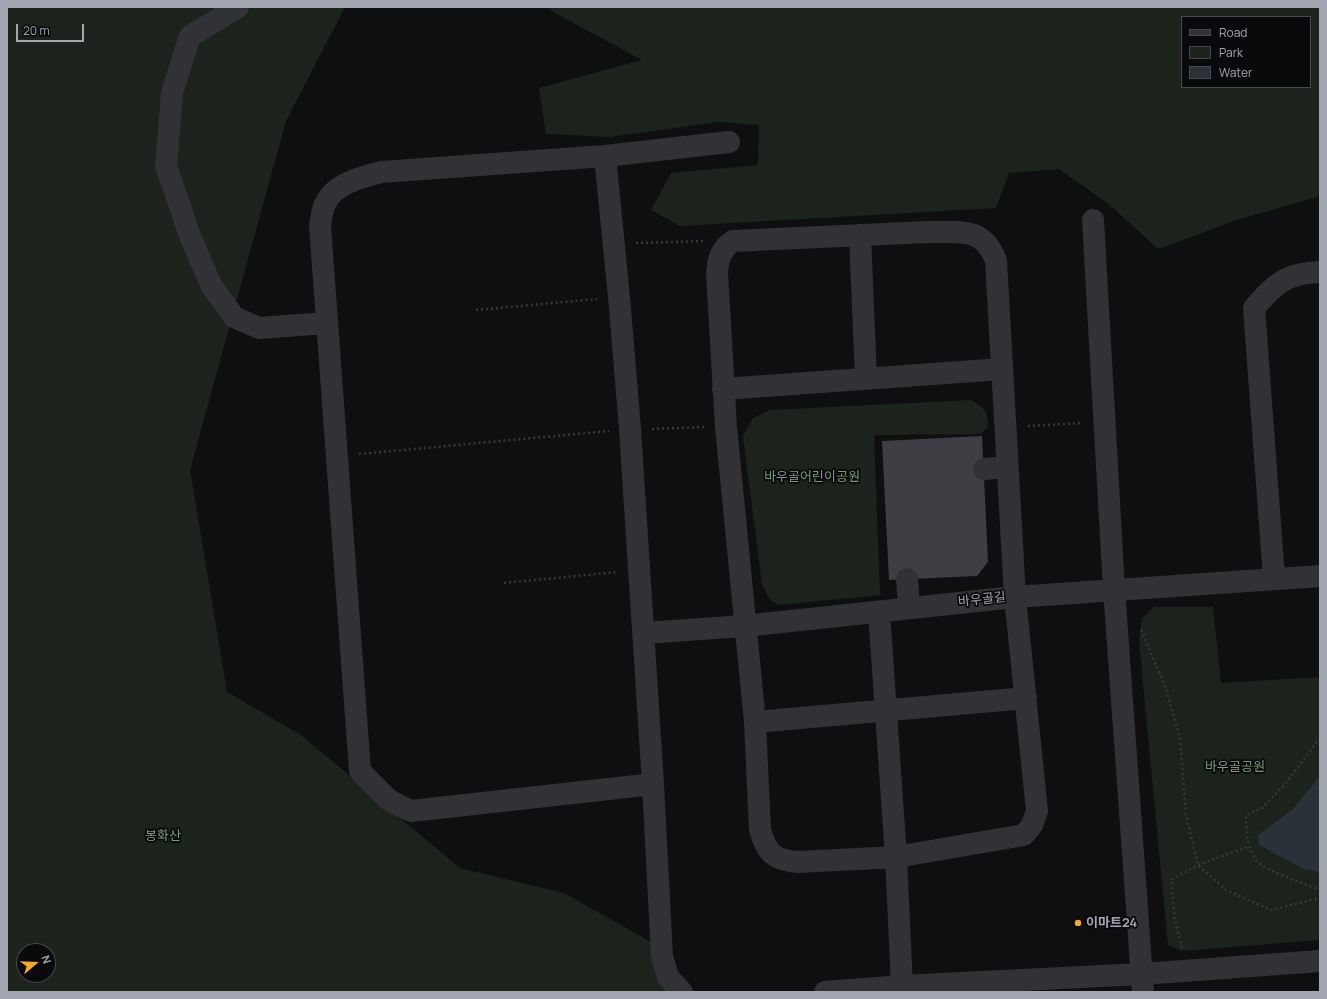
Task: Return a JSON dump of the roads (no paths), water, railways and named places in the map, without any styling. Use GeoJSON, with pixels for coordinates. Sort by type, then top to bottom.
{"type":"FeatureCollection","features":[{"type":"Feature","properties":{"kind":"street"},"geometry":{"type":"LineString","coordinates":[[238,7],[190,36],[172,93],[166,166],[190,236],[211,285],[234,317],[259,328],[326,323]]}},
{"type":"Feature","properties":{"kind":"street"},"geometry":{"type":"LineString","coordinates":[[653,784],[411,811],[389,800],[360,771],[320,226],[325,204],[332,193],[341,186],[359,178],[381,172],[605,156],[729,142]]}},
{"type":"Feature","properties":{"kind":"street"},"geometry":{"type":"LineString","coordinates":[[605,156],[620,297],[630,430],[644,633],[662,956],[668,977],[682,992]]}},
{"type":"Feature","properties":{"kind":"street"},"geometry":{"type":"LineString","coordinates":[[1093,220],[1106,422],[1114,589],[1142,983]]}},
{"type":"Feature","properties":{"kind":"street"},"geometry":{"type":"LineString","coordinates":[[972,233],[984,239],[991,248],[996,260],[1015,597],[1037,811],[1032,825],[1024,835],[896,857],[798,862],[784,861],[772,855],[765,847],[760,830],[755,722],[744,626],[723,389],[717,273],[718,263],[724,247],[733,240],[860,235],[972,233]]}},
{"type":"Feature","properties":{"kind":"street"},"geometry":{"type":"LineString","coordinates":[[860,235],[866,378]]}},
{"type":"Feature","properties":{"kind":"street"},"geometry":{"type":"LineString","coordinates":[[1274,578],[1254,308],[1273,286],[1300,273],[1320,272]]}},
{"type":"Feature","properties":{"kind":"street"},"geometry":{"type":"LineString","coordinates":[[723,389],[1002,369]]}},
{"type":"Feature","properties":{"kind":"street"},"geometry":{"type":"LineString","coordinates":[[984,469],[1007,468]]}},
{"type":"Feature","properties":{"kind":"street","name":"바우골길"},"geometry":{"type":"LineString","coordinates":[[644,633],[744,626],[1015,597],[1320,576]]}},
{"type":"Feature","properties":{"kind":"street"},"geometry":{"type":"LineString","coordinates":[[907,579],[909,608]]}},
{"type":"Feature","properties":{"kind":"street"},"geometry":{"type":"LineString","coordinates":[[879,612],[887,709],[902,986]]}},
{"type":"Feature","properties":{"kind":"street"},"geometry":{"type":"LineString","coordinates":[[755,722],[887,709],[1026,698]]}},
{"type":"Feature","properties":{"kind":"street"},"geometry":{"type":"LineString","coordinates":[[825,992],[902,986],[1142,983],[1320,961]]}},
{"type":"Feature","properties":{"kind":"water"},"geometry":{"type":"Polygon","coordinates":[[[1320,776],[1320,872],[1304,869],[1259,845],[1258,835],[1293,809],[1320,776]]]}},
{"type":"Feature","properties":{"kind":"place","name":"이마트24"},"geometry":{"type":"Point","coordinates":[1078,923]}},
{"type":"Feature","properties":{"kind":"park label","name":"바우골어린이공원"},"geometry":{"type":"Point","coordinates":[812,477]}},
{"type":"Feature","properties":{"kind":"park label","name":"바우골공원"},"geometry":{"type":"Point","coordinates":[1235,767]}},
{"type":"Feature","properties":{"kind":"park label","name":"봉화산"},"geometry":{"type":"Point","coordinates":[163,836]}}]}
